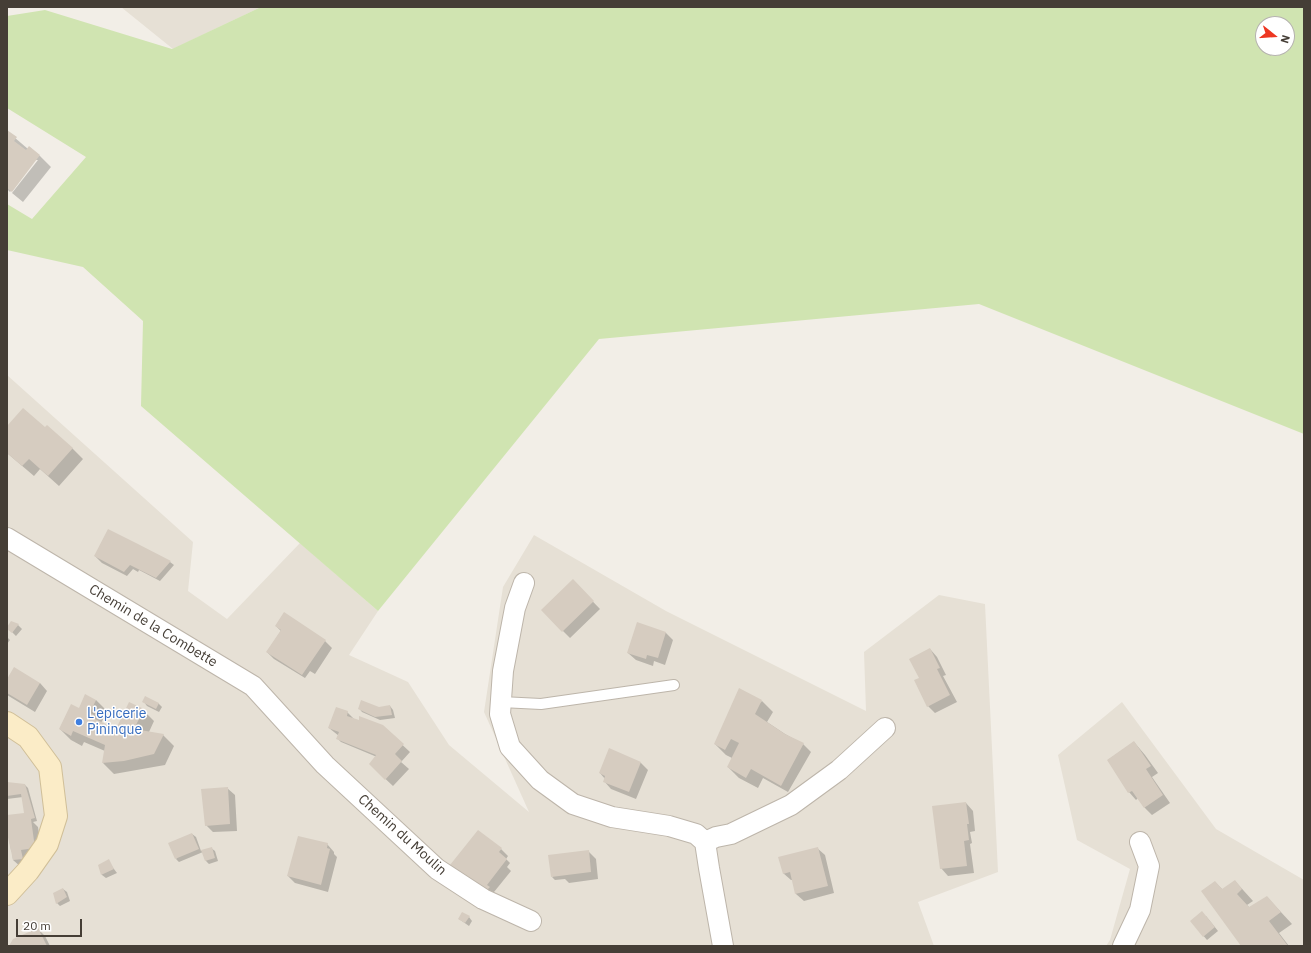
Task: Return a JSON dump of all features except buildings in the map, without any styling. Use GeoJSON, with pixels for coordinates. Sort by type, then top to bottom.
{"type":"FeatureCollection","features":[{"type":"Feature","properties":{"kind":"main road"},"geometry":{"type":"LineString","coordinates":[[7,723],[28,737],[50,767],[56,816],[48,844],[28,871],[7,894]]}},
{"type":"Feature","properties":{"kind":"street","name":"Chemin de la Combette"},"geometry":{"type":"LineString","coordinates":[[7,538],[253,686],[290,727]]}},
{"type":"Feature","properties":{"kind":"street"},"geometry":{"type":"LineString","coordinates":[[524,584],[515,608],[503,671],[500,714],[510,747],[540,780],[573,804],[612,817],[669,826],[696,834],[706,842],[709,868],[723,946]]}},
{"type":"Feature","properties":{"kind":"street","name":"Chemin du Moulin"},"geometry":{"type":"LineString","coordinates":[[290,727],[325,765],[436,869],[483,899],[531,921]]}},
{"type":"Feature","properties":{"kind":"street"},"geometry":{"type":"LineString","coordinates":[[706,842],[716,837],[731,834],[791,805],[839,770],[886,728]]}},
{"type":"Feature","properties":{"kind":"street"},"geometry":{"type":"LineString","coordinates":[[1123,946],[1140,910],[1148,866],[1140,842]]}},
{"type":"Feature","properties":{"kind":"lane"},"geometry":{"type":"LineString","coordinates":[[501,702],[541,704],[674,685]]}},
{"type":"Feature","properties":{"kind":"shaded area"},"geometry":{"type":"Polygon","coordinates":[[[121,7],[261,7],[173,49],[121,7]]]}},
{"type":"Feature","properties":{"kind":"shaded area"},"geometry":{"type":"Polygon","coordinates":[[[7,375],[193,542],[188,591],[227,619],[300,543],[378,611],[349,655],[408,682],[449,745],[529,812],[484,712],[503,587],[534,535],[666,611],[866,711],[864,652],[939,595],[985,604],[998,872],[918,902],[934,946],[7,946],[7,375]]]}},
{"type":"Feature","properties":{"kind":"shaded area"},"geometry":{"type":"Polygon","coordinates":[[[1122,702],[1216,829],[1304,880],[1304,946],[1106,946],[1110,940],[1130,869],[1077,840],[1058,755],[1122,702]]]}},
{"type":"Feature","properties":{"kind":"green space"},"geometry":{"type":"Polygon","coordinates":[[[261,7],[1304,7],[1304,434],[979,304],[599,339],[378,611],[141,406],[143,321],[83,267],[7,250],[7,204],[32,219],[86,157],[7,108],[7,16],[45,10],[172,49],[261,7]]]}},
{"type":"Feature","properties":{"kind":"place","name":"L'epicerie Pininque"},"geometry":{"type":"Point","coordinates":[79,722]}}]}
